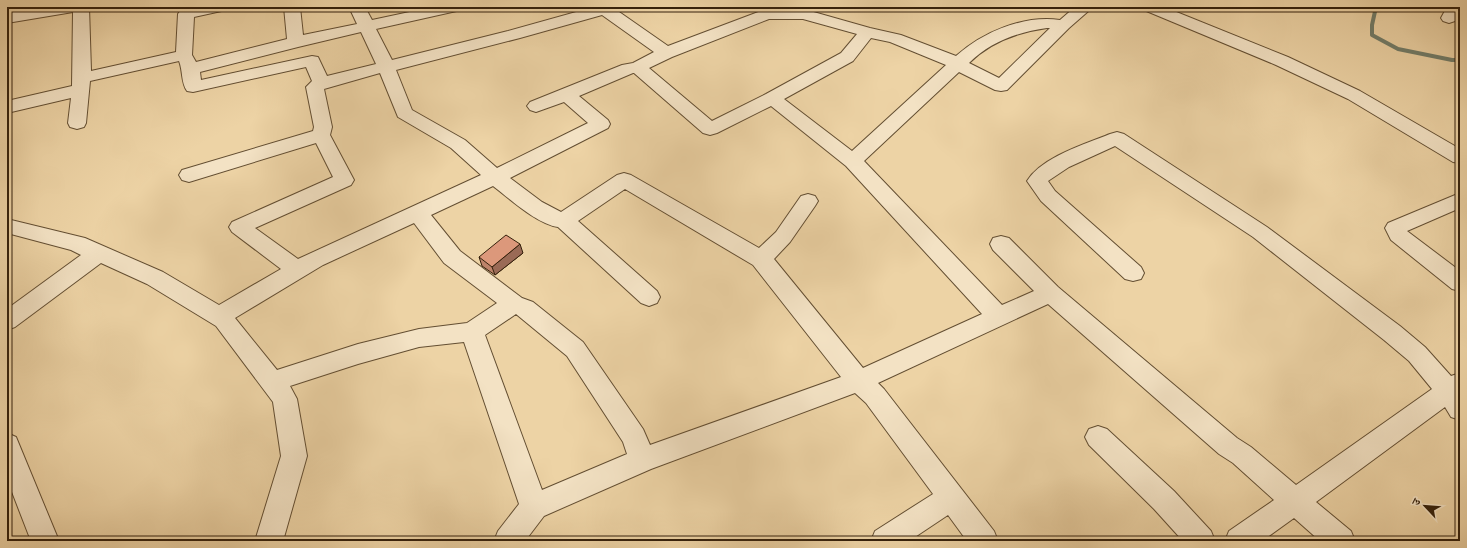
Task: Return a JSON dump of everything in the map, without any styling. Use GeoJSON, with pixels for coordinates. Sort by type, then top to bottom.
{"type":"FeatureCollection","features":[{"type":"Feature","properties":{"kind":"street"},"geometry":{"type":"LineString","coordinates":[[7,18],[79,7],[81,84],[77,123]]}},
{"type":"Feature","properties":{"kind":"street"},"geometry":{"type":"LineString","coordinates":[[220,7],[186,14],[187,62],[193,87],[312,60],[321,83]]}},
{"type":"Feature","properties":{"kind":"street"},"geometry":{"type":"LineString","coordinates":[[292,7],[296,42]]}},
{"type":"Feature","properties":{"kind":"street"},"geometry":{"type":"LineString","coordinates":[[357,7],[386,66],[404,113],[458,144],[495,177],[535,207],[555,219],[564,220],[649,297]]}},
{"type":"Feature","properties":{"kind":"street"},"geometry":{"type":"LineString","coordinates":[[7,107],[81,84],[187,62],[367,28],[398,13],[455,7]]}},
{"type":"Feature","properties":{"kind":"street"},"geometry":{"type":"LineString","coordinates":[[536,106],[638,67],[666,53],[767,14],[804,14],[867,32],[895,38],[944,58],[1001,86],[1063,25],[1085,7]]}},
{"type":"Feature","properties":{"kind":"street"},"geometry":{"type":"LineString","coordinates":[[1150,7],[1282,60],[1354,95],[1460,157]]}},
{"type":"Feature","properties":{"kind":"street"},"geometry":{"type":"LineString","coordinates":[[298,269],[239,227],[344,180],[321,134],[323,127],[316,87],[321,83],[514,35],[603,8],[666,53]]}},
{"type":"Feature","properties":{"kind":"street"},"geometry":{"type":"LineString","coordinates":[[853,161],[966,56],[998,35],[1025,26],[1047,23],[1063,25]]}},
{"type":"Feature","properties":{"kind":"street"},"geometry":{"type":"LineString","coordinates":[[638,67],[710,129],[772,98],[847,57],[867,32]]}},
{"type":"Feature","properties":{"kind":"street"},"geometry":{"type":"LineString","coordinates":[[218,317],[315,259],[495,177],[600,124],[566,95]]}},
{"type":"Feature","properties":{"kind":"street"},"geometry":{"type":"LineString","coordinates":[[772,98],[853,161],[999,317]]}},
{"type":"Feature","properties":{"kind":"street"},"geometry":{"type":"LineString","coordinates":[[189,175],[321,134]]}},
{"type":"Feature","properties":{"kind":"street"},"geometry":{"type":"LineString","coordinates":[[1133,273],[1048,196],[1037,181],[1041,176],[1054,168],[1117,138],[1273,241],[1392,333],[1417,354],[1456,394],[1295,501],[1240,541]]}},
{"type":"Feature","properties":{"kind":"street"},"geometry":{"type":"LineString","coordinates":[[564,220],[624,180],[761,259],[859,381],[875,396],[950,498],[984,541]]}},
{"type":"Feature","properties":{"kind":"street"},"geometry":{"type":"LineString","coordinates":[[1460,200],[1395,228],[1398,235],[1460,283]]}},
{"type":"Feature","properties":{"kind":"street"},"geometry":{"type":"LineString","coordinates":[[761,259],[783,237],[808,201]]}},
{"type":"Feature","properties":{"kind":"street"},"geometry":{"type":"LineString","coordinates":[[417,212],[452,257],[514,304],[525,308],[574,349],[634,437],[642,460]]}},
{"type":"Feature","properties":{"kind":"street"},"geometry":{"type":"LineString","coordinates":[[7,226],[77,244],[155,278],[224,320],[285,399],[294,456],[269,541]]}},
{"type":"Feature","properties":{"kind":"street"},"geometry":{"type":"LineString","coordinates":[[1001,244],[1050,293],[1228,446],[1242,455],[1341,541]]}},
{"type":"Feature","properties":{"kind":"street"},"geometry":{"type":"LineString","coordinates":[[7,321],[98,254]]}},
{"type":"Feature","properties":{"kind":"street"},"geometry":{"type":"LineString","coordinates":[[508,541],[534,507],[642,460],[859,381],[1050,293]]}},
{"type":"Feature","properties":{"kind":"street"},"geometry":{"type":"LineString","coordinates":[[272,382],[358,354],[419,338],[472,332],[514,304]]}},
{"type":"Feature","properties":{"kind":"street"},"geometry":{"type":"LineString","coordinates":[[472,332],[534,507]]}},
{"type":"Feature","properties":{"kind":"street"},"geometry":{"type":"LineString","coordinates":[[1098,437],[1164,500],[1201,541]]}},
{"type":"Feature","properties":{"kind":"street"},"geometry":{"type":"LineString","coordinates":[[7,445],[45,541]]}},
{"type":"Feature","properties":{"kind":"street"},"geometry":{"type":"LineString","coordinates":[[885,541],[950,498]]}},
{"type":"Feature","properties":{"kind":"building"},"geometry":{"type":"Polygon","coordinates":[[[506,235],[520,244],[492,267],[479,257],[506,235]]]}},
{"type":"Feature","properties":{"kind":"waterway"},"geometry":{"type":"LineString","coordinates":[[1376,7],[1372,25],[1372,35],[1398,49],[1452,60],[1460,60]]}}]}
